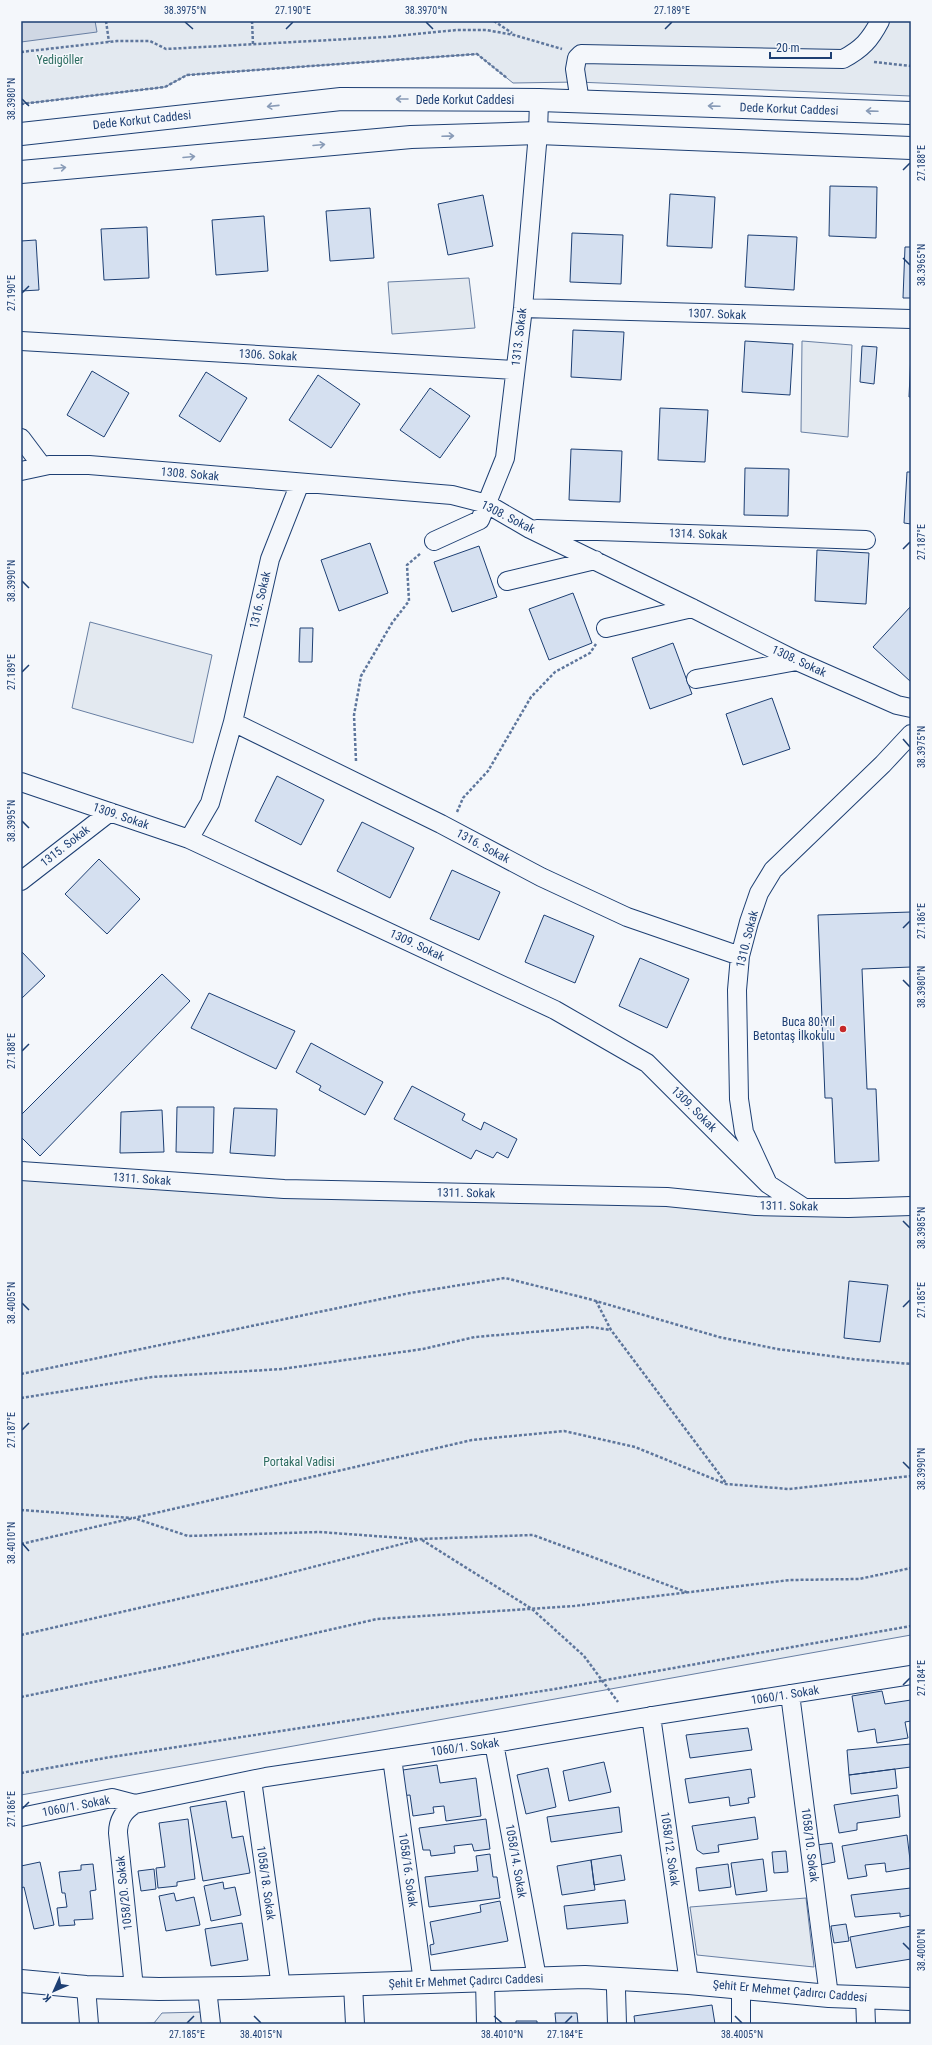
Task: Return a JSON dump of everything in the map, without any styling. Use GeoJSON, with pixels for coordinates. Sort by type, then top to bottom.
{"type":"FeatureCollection","features":[{"type":"Feature","properties":{"kind":"main road","name":"Dede Korkut Caddesi"},"geometry":{"type":"LineString","coordinates":[[21,134],[341,99],[539,100],[911,113]]}},
{"type":"Feature","properties":{"kind":"main road"},"geometry":{"type":"LineString","coordinates":[[21,172],[412,137],[538,133],[911,148]]}},
{"type":"Feature","properties":{"kind":"main road","name":"Şehit Er Mehmet Çadırcı Caddesi"},"geometry":{"type":"LineString","coordinates":[[21,1981],[86,1987],[207,1989],[585,1976],[741,1987],[829,1996],[911,1999]]}},
{"type":"Feature","properties":{"kind":"street"},"geometry":{"type":"LineString","coordinates":[[580,102],[575,69],[577,58],[581,54],[842,58],[858,50],[868,41],[880,21]]}},
{"type":"Feature","properties":{"kind":"street","name":"1313. Sokak"},"geometry":{"type":"LineString","coordinates":[[434,540],[480,520],[505,458],[522,308],[538,133],[539,100]]}},
{"type":"Feature","properties":{"kind":"street","name":"1307. Sokak"},"geometry":{"type":"LineString","coordinates":[[522,308],[911,319]]}},
{"type":"Feature","properties":{"kind":"street","name":"1306. Sokak"},"geometry":{"type":"LineString","coordinates":[[21,341],[515,370]]}},
{"type":"Feature","properties":{"kind":"street"},"geometry":{"type":"LineString","coordinates":[[21,438],[42,466]]}},
{"type":"Feature","properties":{"kind":"street","name":"1308. Sokak"},"geometry":{"type":"LineString","coordinates":[[21,471],[42,466],[89,465],[452,495],[487,504],[530,529],[797,661],[897,705],[911,708]]}},
{"type":"Feature","properties":{"kind":"street","name":"1316. Sokak"},"geometry":{"type":"LineString","coordinates":[[189,839],[210,803],[233,722],[270,559],[300,483]]}},
{"type":"Feature","properties":{"kind":"street","name":"1314. Sokak"},"geometry":{"type":"LineString","coordinates":[[530,529],[866,540]]}},
{"type":"Feature","properties":{"kind":"street"},"geometry":{"type":"LineString","coordinates":[[507,582],[595,560]]}},
{"type":"Feature","properties":{"kind":"street"},"geometry":{"type":"LineString","coordinates":[[606,628],[692,608]]}},
{"type":"Feature","properties":{"kind":"street"},"geometry":{"type":"LineString","coordinates":[[696,679],[797,661]]}},
{"type":"Feature","properties":{"kind":"street","name":"1316. Sokak"},"geometry":{"type":"LineString","coordinates":[[233,722],[449,828],[541,877],[627,917],[740,956]]}},
{"type":"Feature","properties":{"kind":"street","name":"1310. Sokak"},"geometry":{"type":"LineString","coordinates":[[768,1184],[744,1132],[739,1099],[737,990],[740,956],[749,922],[759,893],[773,870],[883,764],[911,734]]}},
{"type":"Feature","properties":{"kind":"street","name":"1309. Sokak"},"geometry":{"type":"LineString","coordinates":[[21,782],[189,839],[555,1010],[647,1063],[768,1184]]}},
{"type":"Feature","properties":{"kind":"street","name":"1315. Sokak"},"geometry":{"type":"LineString","coordinates":[[21,881],[110,812]]}},
{"type":"Feature","properties":{"kind":"street","name":"1311. Sokak"},"geometry":{"type":"LineString","coordinates":[[21,1171],[284,1188],[667,1197],[756,1206],[911,1206]]}},
{"type":"Feature","properties":{"kind":"street"},"geometry":{"type":"LineString","coordinates":[[768,1184],[802,1207]]}},
{"type":"Feature","properties":{"kind":"street","name":"1060/1. Sokak"},"geometry":{"type":"LineString","coordinates":[[21,1817],[112,1798],[135,1804],[252,1780],[494,1744],[651,1716],[911,1675]]}},
{"type":"Feature","properties":{"kind":"street","name":"1058/10. Sokak"},"geometry":{"type":"LineString","coordinates":[[790,1694],[829,1996]]}},
{"type":"Feature","properties":{"kind":"street","name":"1058/12. Sokak"},"geometry":{"type":"LineString","coordinates":[[651,1716],[689,1983]]}},
{"type":"Feature","properties":{"kind":"street","name":"1058/14. Sokak"},"geometry":{"type":"LineString","coordinates":[[494,1744],[537,1978]]}},
{"type":"Feature","properties":{"kind":"street","name":"1058/16. Sokak"},"geometry":{"type":"LineString","coordinates":[[392,1758],[423,1982]]}},
{"type":"Feature","properties":{"kind":"street","name":"1058/18. Sokak"},"geometry":{"type":"LineString","coordinates":[[252,1780],[281,1987]]}},
{"type":"Feature","properties":{"kind":"street","name":"1058/20. Sokak"},"geometry":{"type":"LineString","coordinates":[[134,1988],[118,1826],[123,1814],[135,1804]]}},
{"type":"Feature","properties":{"kind":"street"},"geometry":{"type":"LineString","coordinates":[[617,2024],[616,1990],[618,1978]]}},
{"type":"Feature","properties":{"kind":"street"},"geometry":{"type":"LineString","coordinates":[[484,1980],[486,2024]]}},
{"type":"Feature","properties":{"kind":"street"},"geometry":{"type":"LineString","coordinates":[[353,1985],[355,2024]]}},
{"type":"Feature","properties":{"kind":"street"},"geometry":{"type":"LineString","coordinates":[[86,1987],[89,2024]]}},
{"type":"Feature","properties":{"kind":"street"},"geometry":{"type":"LineString","coordinates":[[741,1987],[741,2024]]}},
{"type":"Feature","properties":{"kind":"street"},"geometry":{"type":"LineString","coordinates":[[207,1989],[211,2024]]}},
{"type":"Feature","properties":{"kind":"street"},"geometry":{"type":"LineString","coordinates":[[865,1997],[866,2024]]}},
{"type":"Feature","properties":{"kind":"path"},"geometry":{"type":"LineString","coordinates":[[106,21],[109,42]]}},
{"type":"Feature","properties":{"kind":"path"},"geometry":{"type":"LineString","coordinates":[[252,21],[253,44]]}},
{"type":"Feature","properties":{"kind":"path"},"geometry":{"type":"LineString","coordinates":[[494,21],[514,35]]}},
{"type":"Feature","properties":{"kind":"path"},"geometry":{"type":"LineString","coordinates":[[21,52],[109,42],[150,41],[166,49],[385,37],[457,30],[486,30],[514,35],[581,54]]}},
{"type":"Feature","properties":{"kind":"path"},"geometry":{"type":"LineString","coordinates":[[21,104],[165,87],[187,75],[477,54],[513,83]]}},
{"type":"Feature","properties":{"kind":"path"},"geometry":{"type":"LineString","coordinates":[[842,58],[911,66]]}},
{"type":"Feature","properties":{"kind":"path"},"geometry":{"type":"LineString","coordinates":[[359,784],[355,755],[354,715],[361,676],[392,622],[409,601],[407,565],[434,540]]}},
{"type":"Feature","properties":{"kind":"path"},"geometry":{"type":"LineString","coordinates":[[449,828],[463,798],[488,771],[531,696],[555,672],[590,653],[606,628]]}},
{"type":"Feature","properties":{"kind":"path"},"geometry":{"type":"LineString","coordinates":[[21,1374],[342,1306],[410,1293],[505,1278],[596,1301],[719,1337],[777,1349],[853,1359],[911,1364]]}},
{"type":"Feature","properties":{"kind":"path"},"geometry":{"type":"LineString","coordinates":[[596,1301],[611,1330],[726,1484]]}},
{"type":"Feature","properties":{"kind":"path"},"geometry":{"type":"LineString","coordinates":[[21,1398],[152,1377],[282,1369],[423,1349],[475,1337],[590,1327],[611,1330]]}},
{"type":"Feature","properties":{"kind":"path"},"geometry":{"type":"LineString","coordinates":[[21,1544],[136,1519],[472,1440],[564,1431],[635,1447],[726,1484],[789,1489],[911,1476]]}},
{"type":"Feature","properties":{"kind":"path"},"geometry":{"type":"LineString","coordinates":[[21,1510],[136,1519],[188,1536],[319,1532],[421,1539],[533,1535],[690,1593]]}},
{"type":"Feature","properties":{"kind":"path"},"geometry":{"type":"LineString","coordinates":[[21,1635],[270,1578],[421,1539],[532,1609],[584,1656],[631,1720]]}},
{"type":"Feature","properties":{"kind":"path"},"geometry":{"type":"LineString","coordinates":[[21,1697],[171,1666],[377,1619],[574,1606],[790,1580],[859,1579],[911,1568]]}},
{"type":"Feature","properties":{"kind":"path"},"geometry":{"type":"LineString","coordinates":[[21,1773],[105,1758],[555,1689],[911,1626]]}},
{"type":"Feature","properties":{"kind":"green space","name":"Yedigöller"},"geometry":{"type":"Polygon","coordinates":[[[21,21],[911,21],[911,96],[577,82],[513,83],[477,54],[187,75],[165,87],[21,104],[21,21]]]}},
{"type":"Feature","properties":{"kind":"green space"},"geometry":{"type":"Polygon","coordinates":[[[469,278],[475,328],[392,334],[388,282],[469,278]]]}},
{"type":"Feature","properties":{"kind":"green space"},"geometry":{"type":"Polygon","coordinates":[[[802,341],[852,345],[848,437],[801,432],[802,341]]]}},
{"type":"Feature","properties":{"kind":"green space"},"geometry":{"type":"Polygon","coordinates":[[[90,622],[212,655],[193,743],[72,708],[90,622]]]}},
{"type":"Feature","properties":{"kind":"green space","name":"Portakal Vadisi"},"geometry":{"type":"Polygon","coordinates":[[[21,1174],[911,1208],[911,1635],[21,1795],[21,1174]]]}},
{"type":"Feature","properties":{"kind":"green space"},"geometry":{"type":"Polygon","coordinates":[[[806,1898],[814,1967],[697,1955],[690,1907],[806,1898]]]}},
{"type":"Feature","properties":{"kind":"green space"},"geometry":{"type":"Polygon","coordinates":[[[202,2012],[203,2024],[136,2024],[154,2023],[162,2013],[202,2012]]]}},
{"type":"Feature","properties":{"kind":"shaded area"},"geometry":{"type":"Polygon","coordinates":[[[21,21],[95,21],[97,32],[21,42],[21,21]]]}},
{"type":"Feature","properties":{"kind":"building"},"geometry":{"type":"Polygon","coordinates":[[[830,186],[877,187],[876,238],[829,236],[830,186]]]}},
{"type":"Feature","properties":{"kind":"building"},"geometry":{"type":"Polygon","coordinates":[[[670,194],[715,197],[712,248],[667,246],[670,194]]]}},
{"type":"Feature","properties":{"kind":"building"},"geometry":{"type":"Polygon","coordinates":[[[483,195],[493,246],[448,255],[438,204],[483,195]]]}},
{"type":"Feature","properties":{"kind":"building"},"geometry":{"type":"Polygon","coordinates":[[[370,208],[374,258],[330,261],[326,211],[370,208]]]}},
{"type":"Feature","properties":{"kind":"building"},"geometry":{"type":"Polygon","coordinates":[[[264,216],[268,271],[216,275],[212,220],[264,216]]]}},
{"type":"Feature","properties":{"kind":"building"},"geometry":{"type":"Polygon","coordinates":[[[147,227],[149,278],[104,280],[101,229],[147,227]]]}},
{"type":"Feature","properties":{"kind":"building"},"geometry":{"type":"Polygon","coordinates":[[[572,233],[623,235],[621,284],[570,282],[572,233]]]}},
{"type":"Feature","properties":{"kind":"building"},"geometry":{"type":"Polygon","coordinates":[[[748,235],[797,237],[794,290],[745,287],[748,235]]]}},
{"type":"Feature","properties":{"kind":"building"},"geometry":{"type":"Polygon","coordinates":[[[36,240],[39,290],[21,291],[21,241],[36,240]]]}},
{"type":"Feature","properties":{"kind":"building"},"geometry":{"type":"Polygon","coordinates":[[[905,247],[911,247],[911,298],[903,298],[905,247]]]}},
{"type":"Feature","properties":{"kind":"building"},"geometry":{"type":"Polygon","coordinates":[[[573,330],[624,332],[621,380],[571,377],[573,330]]]}},
{"type":"Feature","properties":{"kind":"building"},"geometry":{"type":"Polygon","coordinates":[[[745,341],[793,344],[790,395],[742,392],[745,341]]]}},
{"type":"Feature","properties":{"kind":"building"},"geometry":{"type":"Polygon","coordinates":[[[862,346],[877,347],[874,384],[860,382],[862,346]]]}},
{"type":"Feature","properties":{"kind":"building"},"geometry":{"type":"Polygon","coordinates":[[[911,353],[911,397],[909,397],[911,353]]]}},
{"type":"Feature","properties":{"kind":"building"},"geometry":{"type":"Polygon","coordinates":[[[92,371],[129,393],[104,437],[67,415],[92,371]]]}},
{"type":"Feature","properties":{"kind":"building"},"geometry":{"type":"Polygon","coordinates":[[[206,372],[247,398],[220,442],[179,416],[206,372]]]}},
{"type":"Feature","properties":{"kind":"building"},"geometry":{"type":"Polygon","coordinates":[[[318,375],[360,404],[331,448],[289,420],[318,375]]]}},
{"type":"Feature","properties":{"kind":"building"},"geometry":{"type":"Polygon","coordinates":[[[430,388],[470,416],[440,458],[400,430],[430,388]]]}},
{"type":"Feature","properties":{"kind":"building"},"geometry":{"type":"Polygon","coordinates":[[[660,408],[708,410],[705,462],[658,460],[660,408]]]}},
{"type":"Feature","properties":{"kind":"building"},"geometry":{"type":"Polygon","coordinates":[[[571,449],[622,451],[620,502],[569,500],[571,449]]]}},
{"type":"Feature","properties":{"kind":"building"},"geometry":{"type":"Polygon","coordinates":[[[745,468],[789,469],[788,516],[744,515],[745,468]]]}},
{"type":"Feature","properties":{"kind":"building"},"geometry":{"type":"Polygon","coordinates":[[[907,472],[911,472],[911,524],[904,523],[907,472]]]}},
{"type":"Feature","properties":{"kind":"building"},"geometry":{"type":"Polygon","coordinates":[[[370,543],[388,593],[339,611],[321,560],[370,543]]]}},
{"type":"Feature","properties":{"kind":"building"},"geometry":{"type":"Polygon","coordinates":[[[479,546],[497,597],[452,612],[434,562],[479,546]]]}},
{"type":"Feature","properties":{"kind":"building"},"geometry":{"type":"Polygon","coordinates":[[[817,550],[869,553],[866,604],[815,601],[817,550]]]}},
{"type":"Feature","properties":{"kind":"building"},"geometry":{"type":"Polygon","coordinates":[[[573,593],[592,643],[549,660],[529,609],[573,593]]]}},
{"type":"Feature","properties":{"kind":"building"},"geometry":{"type":"Polygon","coordinates":[[[911,606],[911,682],[873,647],[911,606]]]}},
{"type":"Feature","properties":{"kind":"building"},"geometry":{"type":"Polygon","coordinates":[[[300,628],[313,628],[312,662],[299,662],[300,628]]]}},
{"type":"Feature","properties":{"kind":"building"},"geometry":{"type":"Polygon","coordinates":[[[673,643],[692,694],[650,709],[632,658],[673,643]]]}},
{"type":"Feature","properties":{"kind":"building"},"geometry":{"type":"Polygon","coordinates":[[[772,698],[790,749],[743,765],[726,714],[772,698]]]}},
{"type":"Feature","properties":{"kind":"building"},"geometry":{"type":"Polygon","coordinates":[[[277,776],[324,800],[301,845],[255,821],[277,776]]]}},
{"type":"Feature","properties":{"kind":"building"},"geometry":{"type":"Polygon","coordinates":[[[362,822],[414,848],[390,898],[337,871],[362,822]]]}},
{"type":"Feature","properties":{"kind":"building"},"geometry":{"type":"Polygon","coordinates":[[[99,859],[140,899],[107,934],[65,894],[99,859]]]}},
{"type":"Feature","properties":{"kind":"building"},"geometry":{"type":"Polygon","coordinates":[[[452,870],[500,892],[479,940],[430,919],[452,870]]]}},
{"type":"Feature","properties":{"kind":"building","name":"Buca 80.Yıl Betontaş İlkokulu"},"geometry":{"type":"Polygon","coordinates":[[[911,912],[911,967],[862,969],[867,1089],[876,1089],[879,1161],[835,1163],[832,1098],[825,1098],[818,915],[911,912]]]}},
{"type":"Feature","properties":{"kind":"building"},"geometry":{"type":"Polygon","coordinates":[[[544,915],[594,936],[575,983],[525,962],[544,915]]]}},
{"type":"Feature","properties":{"kind":"building"},"geometry":{"type":"Polygon","coordinates":[[[21,951],[45,976],[21,999],[21,951]]]}},
{"type":"Feature","properties":{"kind":"building"},"geometry":{"type":"Polygon","coordinates":[[[640,958],[689,979],[667,1028],[619,1006],[640,958]]]}},
{"type":"Feature","properties":{"kind":"building"},"geometry":{"type":"Polygon","coordinates":[[[162,974],[190,1001],[40,1156],[21,1137],[21,1115],[162,974]]]}},
{"type":"Feature","properties":{"kind":"building"},"geometry":{"type":"Polygon","coordinates":[[[209,993],[295,1031],[276,1069],[191,1028],[209,993]]]}},
{"type":"Feature","properties":{"kind":"building"},"geometry":{"type":"Polygon","coordinates":[[[311,1043],[383,1082],[365,1115],[319,1090],[321,1086],[296,1072],[311,1043]]]}},
{"type":"Feature","properties":{"kind":"building"},"geometry":{"type":"Polygon","coordinates":[[[412,1086],[465,1114],[462,1120],[481,1130],[484,1122],[517,1139],[508,1158],[497,1152],[493,1158],[476,1150],[471,1159],[394,1119],[412,1086]]]}},
{"type":"Feature","properties":{"kind":"building"},"geometry":{"type":"Polygon","coordinates":[[[177,1107],[214,1107],[213,1153],[176,1152],[177,1107]]]}},
{"type":"Feature","properties":{"kind":"building"},"geometry":{"type":"Polygon","coordinates":[[[234,1108],[277,1109],[275,1156],[230,1153],[234,1108]]]}},
{"type":"Feature","properties":{"kind":"building"},"geometry":{"type":"Polygon","coordinates":[[[162,1110],[164,1152],[120,1153],[121,1112],[162,1110]]]}},
{"type":"Feature","properties":{"kind":"building"},"geometry":{"type":"Polygon","coordinates":[[[849,1281],[888,1285],[880,1342],[844,1338],[849,1281]]]}},
{"type":"Feature","properties":{"kind":"building"},"geometry":{"type":"Polygon","coordinates":[[[882,1691],[885,1704],[911,1700],[911,1721],[905,1722],[908,1738],[877,1743],[875,1729],[858,1732],[852,1696],[882,1691]]]}},
{"type":"Feature","properties":{"kind":"building"},"geometry":{"type":"Polygon","coordinates":[[[748,1728],[752,1750],[690,1758],[686,1735],[748,1728]]]}},
{"type":"Feature","properties":{"kind":"building"},"geometry":{"type":"Polygon","coordinates":[[[911,1744],[911,1767],[849,1775],[847,1750],[911,1744]]]}},
{"type":"Feature","properties":{"kind":"building"},"geometry":{"type":"Polygon","coordinates":[[[604,1762],[611,1792],[569,1801],[563,1771],[604,1762]]]}},
{"type":"Feature","properties":{"kind":"building"},"geometry":{"type":"Polygon","coordinates":[[[437,1765],[440,1783],[476,1778],[481,1816],[446,1821],[444,1806],[433,1807],[434,1813],[413,1816],[410,1795],[400,1796],[396,1771],[437,1765]]]}},
{"type":"Feature","properties":{"kind":"building"},"geometry":{"type":"Polygon","coordinates":[[[548,1768],[556,1807],[526,1814],[517,1775],[548,1768]]]}},
{"type":"Feature","properties":{"kind":"building"},"geometry":{"type":"Polygon","coordinates":[[[751,1769],[755,1797],[748,1798],[749,1803],[730,1806],[729,1797],[689,1803],[685,1779],[751,1769]]]}},
{"type":"Feature","properties":{"kind":"building"},"geometry":{"type":"Polygon","coordinates":[[[895,1769],[897,1788],[851,1794],[849,1775],[895,1769]]]}},
{"type":"Feature","properties":{"kind":"building"},"geometry":{"type":"Polygon","coordinates":[[[898,1795],[900,1817],[857,1823],[857,1830],[839,1833],[834,1805],[898,1795]]]}},
{"type":"Feature","properties":{"kind":"building"},"geometry":{"type":"Polygon","coordinates":[[[226,1801],[232,1838],[243,1836],[250,1873],[203,1881],[190,1807],[226,1801]]]}},
{"type":"Feature","properties":{"kind":"building"},"geometry":{"type":"Polygon","coordinates":[[[619,1807],[622,1832],[551,1842],[547,1817],[619,1807]]]}},
{"type":"Feature","properties":{"kind":"building"},"geometry":{"type":"Polygon","coordinates":[[[755,1817],[758,1839],[718,1845],[719,1852],[703,1854],[697,1850],[692,1826],[755,1817]]]}},
{"type":"Feature","properties":{"kind":"building"},"geometry":{"type":"Polygon","coordinates":[[[188,1819],[195,1879],[177,1882],[177,1886],[158,1888],[156,1868],[165,1867],[159,1823],[188,1819]]]}},
{"type":"Feature","properties":{"kind":"building"},"geometry":{"type":"Polygon","coordinates":[[[486,1819],[490,1849],[474,1851],[472,1844],[454,1846],[455,1853],[431,1856],[430,1850],[423,1850],[419,1828],[486,1819]]]}},
{"type":"Feature","properties":{"kind":"building"},"geometry":{"type":"Polygon","coordinates":[[[907,1835],[911,1868],[886,1872],[885,1863],[865,1865],[867,1876],[848,1879],[842,1846],[907,1835]]]}},
{"type":"Feature","properties":{"kind":"building"},"geometry":{"type":"Polygon","coordinates":[[[832,1843],[835,1862],[820,1865],[817,1845],[832,1843]]]}},
{"type":"Feature","properties":{"kind":"building"},"geometry":{"type":"Polygon","coordinates":[[[786,1851],[788,1872],[774,1873],[772,1852],[786,1851]]]}},
{"type":"Feature","properties":{"kind":"building"},"geometry":{"type":"Polygon","coordinates":[[[490,1854],[493,1877],[497,1877],[500,1898],[429,1907],[425,1877],[478,1871],[476,1856],[490,1854]]]}},
{"type":"Feature","properties":{"kind":"building"},"geometry":{"type":"Polygon","coordinates":[[[621,1855],[625,1880],[594,1885],[591,1860],[621,1855]]]}},
{"type":"Feature","properties":{"kind":"building"},"geometry":{"type":"Polygon","coordinates":[[[763,1859],[767,1891],[736,1895],[731,1863],[763,1859]]]}},
{"type":"Feature","properties":{"kind":"building"},"geometry":{"type":"Polygon","coordinates":[[[591,1860],[595,1890],[562,1895],[557,1866],[591,1860]]]}},
{"type":"Feature","properties":{"kind":"building"},"geometry":{"type":"Polygon","coordinates":[[[40,1862],[54,1925],[34,1929],[24,1887],[21,1888],[21,1866],[40,1862]]]}},
{"type":"Feature","properties":{"kind":"building"},"geometry":{"type":"Polygon","coordinates":[[[93,1864],[96,1890],[90,1891],[93,1919],[74,1920],[75,1925],[59,1926],[57,1908],[67,1907],[65,1893],[62,1893],[59,1872],[81,1870],[81,1865],[93,1864]]]}},
{"type":"Feature","properties":{"kind":"building"},"geometry":{"type":"Polygon","coordinates":[[[728,1864],[731,1887],[699,1891],[696,1868],[728,1864]]]}},
{"type":"Feature","properties":{"kind":"building"},"geometry":{"type":"Polygon","coordinates":[[[154,1869],[156,1889],[141,1891],[138,1871],[154,1869]]]}},
{"type":"Feature","properties":{"kind":"building"},"geometry":{"type":"Polygon","coordinates":[[[223,1882],[224,1889],[235,1887],[241,1915],[211,1921],[204,1886],[223,1882]]]}},
{"type":"Feature","properties":{"kind":"building"},"geometry":{"type":"Polygon","coordinates":[[[911,1888],[911,1915],[900,1917],[900,1913],[855,1917],[851,1895],[911,1888]]]}},
{"type":"Feature","properties":{"kind":"building"},"geometry":{"type":"Polygon","coordinates":[[[174,1893],[176,1901],[194,1897],[200,1925],[166,1931],[159,1896],[174,1893]]]}},
{"type":"Feature","properties":{"kind":"building"},"geometry":{"type":"Polygon","coordinates":[[[625,1900],[628,1923],[567,1929],[564,1906],[625,1900]]]}},
{"type":"Feature","properties":{"kind":"building"},"geometry":{"type":"Polygon","coordinates":[[[500,1901],[508,1941],[431,1955],[430,1945],[434,1944],[430,1922],[481,1912],[480,1905],[500,1901]]]}},
{"type":"Feature","properties":{"kind":"building"},"geometry":{"type":"Polygon","coordinates":[[[242,1923],[248,1960],[211,1966],[205,1929],[242,1923]]]}},
{"type":"Feature","properties":{"kind":"building"},"geometry":{"type":"Polygon","coordinates":[[[846,1924],[849,1941],[834,1943],[831,1926],[846,1924]]]}},
{"type":"Feature","properties":{"kind":"building"},"geometry":{"type":"Polygon","coordinates":[[[911,1926],[911,1959],[856,1968],[850,1937],[911,1926]]]}},
{"type":"Feature","properties":{"kind":"building"},"geometry":{"type":"Polygon","coordinates":[[[712,2005],[715,2024],[635,2024],[634,2016],[712,2005]]]}},
{"type":"Feature","properties":{"kind":"building"},"geometry":{"type":"Polygon","coordinates":[[[555,2013],[577,2013],[578,2024],[556,2024],[555,2013]]]}},
{"type":"Feature","properties":{"kind":"building"},"geometry":{"type":"Polygon","coordinates":[[[516,2021],[537,2021],[537,2024],[516,2024],[516,2021]]]}},
{"type":"Feature","properties":{"kind":"place","name":"Buca 80.Yıl Betontaş İlkokulu"},"geometry":{"type":"Point","coordinates":[843,1029]}}]}
